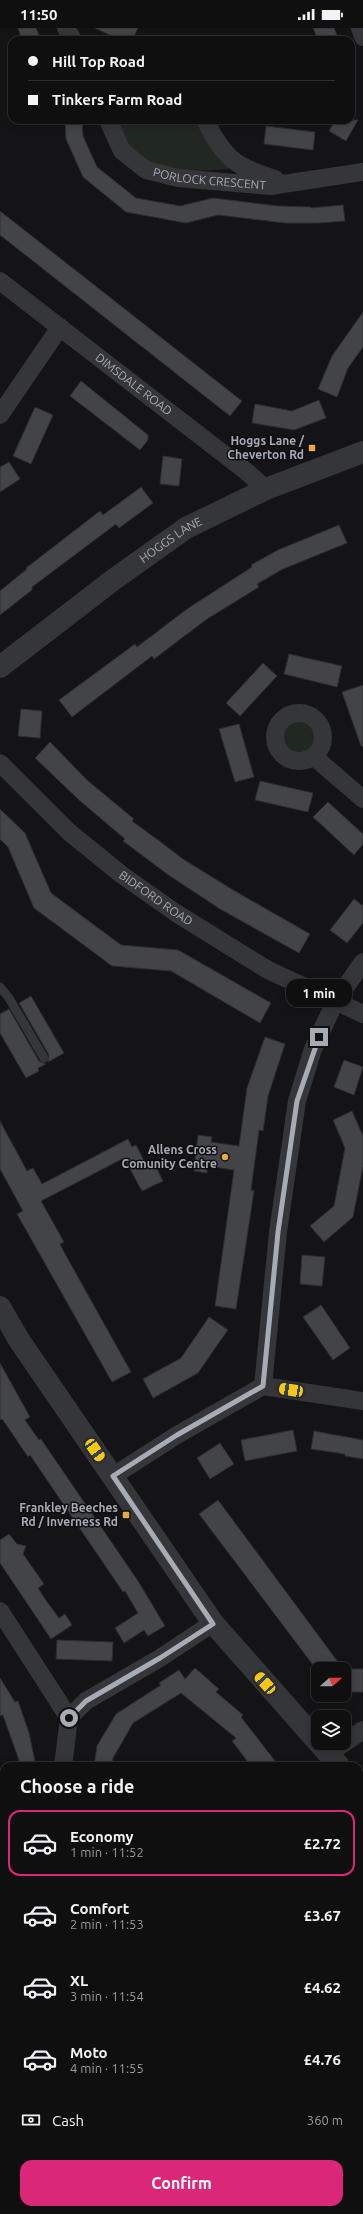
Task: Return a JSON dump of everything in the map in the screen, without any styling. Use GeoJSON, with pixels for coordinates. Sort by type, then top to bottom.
{"type":"FeatureCollection","features":[{"type":"Feature","properties":{"kind":"street"},"geometry":{"type":"LineString","coordinates":[[360,28],[363,37]]}},
{"type":"Feature","properties":{"kind":"street","name":"PORLOCK CRESCENT"},"geometry":{"type":"LineString","coordinates":[[110,124],[122,151],[146,170],[178,178],[270,186],[363,172]]}},
{"type":"Feature","properties":{"kind":"street","name":"PORLOCK CRESCENT"},"geometry":{"type":"LineString","coordinates":[[207,124],[228,157],[254,173],[289,183]]}},
{"type":"Feature","properties":{"kind":"street","name":"DIMSDALE ROAD"},"geometry":{"type":"LineString","coordinates":[[0,281],[247,472],[266,489]]}},
{"type":"Feature","properties":{"kind":"street"},"geometry":{"type":"LineString","coordinates":[[0,415],[60,327]]}},
{"type":"Feature","properties":{"kind":"street","name":"HOGGS LANE"},"geometry":{"type":"LineString","coordinates":[[0,667],[112,580],[186,528],[266,489],[363,452]]}},
{"type":"Feature","properties":{"kind":"street"},"geometry":{"type":"LineString","coordinates":[[313,756],[363,799]]}},
{"type":"Feature","properties":{"kind":"street","name":"BIDFORD ROAD"},"geometry":{"type":"LineString","coordinates":[[0,763],[69,832],[122,875],[176,913],[268,970],[363,1014]]}},
{"type":"Feature","properties":{"kind":"street"},"geometry":{"type":"LineString","coordinates":[[263,1386],[278,1232],[297,1101],[313,1049],[335,1002],[363,962]]}},
{"type":"Feature","properties":{"kind":"street"},"geometry":{"type":"LineString","coordinates":[[0,1307],[19,1340],[213,1624],[326,1751],[363,1730]]}},
{"type":"Feature","properties":{"kind":"street"},"geometry":{"type":"LineString","coordinates":[[113,1476],[177,1435],[263,1386],[363,1401]]}},
{"type":"Feature","properties":{"kind":"street"},"geometry":{"type":"LineString","coordinates":[[0,1611],[69,1718]]}},
{"type":"Feature","properties":{"kind":"street"},"geometry":{"type":"LineString","coordinates":[[64,1762],[69,1718],[86,1701],[160,1658],[213,1624]]}},
{"type":"Feature","properties":{"kind":"lane"},"geometry":{"type":"LineString","coordinates":[[0,987],[9,998],[44,1058]]}},
{"type":"Feature","properties":{"kind":"shaded area"},"geometry":{"type":"Polygon","coordinates":[[[117,124],[202,124],[228,165],[229,169],[197,171],[148,167],[125,146],[117,124]]]}},
{"type":"Feature","properties":{"kind":"shaded area"},"geometry":{"type":"Polygon","coordinates":[[[302,720],[308,722],[313,727],[315,736],[313,745],[308,750],[296,752],[290,750],[285,745],[283,733],[285,727],[290,722],[302,720]]]}},
{"type":"Feature","properties":{"kind":"building"},"geometry":{"type":"Polygon","coordinates":[[[18,28],[36,28],[39,36],[21,36],[18,28]]]}},
{"type":"Feature","properties":{"kind":"building"},"geometry":{"type":"Polygon","coordinates":[[[95,28],[138,28],[134,36],[112,36],[95,28]]]}},
{"type":"Feature","properties":{"kind":"building"},"geometry":{"type":"Polygon","coordinates":[[[313,28],[334,28],[337,36],[316,36],[313,28]]]}},
{"type":"Feature","properties":{"kind":"building"},"geometry":{"type":"Polygon","coordinates":[[[355,120],[358,120],[346,141],[329,131],[333,124],[355,124],[355,120]]]}},
{"type":"Feature","properties":{"kind":"building"},"geometry":{"type":"Polygon","coordinates":[[[65,124],[82,124],[83,136],[97,167],[136,198],[180,206],[213,198],[278,206],[311,208],[343,205],[345,221],[285,223],[218,215],[186,223],[126,212],[83,177],[66,139],[65,124]]]}},
{"type":"Feature","properties":{"kind":"building"},"geometry":{"type":"Polygon","coordinates":[[[266,126],[315,132],[313,150],[264,144],[266,126]]]}},
{"type":"Feature","properties":{"kind":"building"},"geometry":{"type":"Polygon","coordinates":[[[0,211],[242,401],[230,416],[0,235],[0,211]]]}},
{"type":"Feature","properties":{"kind":"building"},"geometry":{"type":"Polygon","coordinates":[[[363,312],[363,347],[348,368],[337,397],[318,389],[332,356],[363,312]]]}},
{"type":"Feature","properties":{"kind":"building"},"geometry":{"type":"Polygon","coordinates":[[[81,381],[148,435],[148,440],[140,450],[70,396],[81,381]]]}},
{"type":"Feature","properties":{"kind":"building"},"geometry":{"type":"Polygon","coordinates":[[[319,400],[326,418],[294,430],[252,423],[255,404],[292,411],[319,400]]]}},
{"type":"Feature","properties":{"kind":"building"},"geometry":{"type":"Polygon","coordinates":[[[35,407],[53,415],[31,464],[13,456],[35,407]]]}},
{"type":"Feature","properties":{"kind":"building"},"geometry":{"type":"Polygon","coordinates":[[[163,456],[182,459],[179,486],[160,484],[163,456]]]}},
{"type":"Feature","properties":{"kind":"building"},"geometry":{"type":"Polygon","coordinates":[[[9,462],[20,479],[0,492],[0,467],[9,462]]]}},
{"type":"Feature","properties":{"kind":"building"},"geometry":{"type":"Polygon","coordinates":[[[141,487],[153,503],[119,528],[116,524],[32,587],[32,590],[0,615],[0,591],[27,569],[26,568],[100,511],[103,515],[141,487]]]}},
{"type":"Feature","properties":{"kind":"building"},"geometry":{"type":"Polygon","coordinates":[[[339,525],[347,543],[283,569],[257,584],[259,587],[207,619],[154,659],[152,656],[72,717],[59,700],[135,644],[137,647],[187,609],[252,567],[251,565],[278,550],[339,525]]]}},
{"type":"Feature","properties":{"kind":"building"},"geometry":{"type":"Polygon","coordinates":[[[289,654],[342,666],[337,687],[284,674],[289,654]]]}},
{"type":"Feature","properties":{"kind":"building"},"geometry":{"type":"Polygon","coordinates":[[[263,663],[277,676],[240,716],[226,703],[263,663]]]}},
{"type":"Feature","properties":{"kind":"building"},"geometry":{"type":"Polygon","coordinates":[[[363,685],[363,746],[361,746],[342,692],[363,685]]]}},
{"type":"Feature","properties":{"kind":"building"},"geometry":{"type":"Polygon","coordinates":[[[21,709],[42,711],[40,738],[18,736],[21,709]]]}},
{"type":"Feature","properties":{"kind":"building"},"geometry":{"type":"Polygon","coordinates":[[[239,724],[254,777],[235,782],[219,729],[239,724]]]}},
{"type":"Feature","properties":{"kind":"building"},"geometry":{"type":"Polygon","coordinates":[[[50,742],[87,780],[134,819],[132,821],[183,859],[233,890],[310,934],[299,953],[220,909],[167,874],[123,841],[125,839],[79,800],[35,758],[50,742]]]}},
{"type":"Feature","properties":{"kind":"building"},"geometry":{"type":"Polygon","coordinates":[[[260,781],[313,793],[308,812],[255,800],[260,781]]]}},
{"type":"Feature","properties":{"kind":"building"},"geometry":{"type":"Polygon","coordinates":[[[328,802],[363,834],[363,844],[354,855],[313,817],[328,802]]]}},
{"type":"Feature","properties":{"kind":"building"},"geometry":{"type":"Polygon","coordinates":[[[0,809],[25,833],[51,893],[121,945],[178,950],[271,1003],[260,1023],[171,971],[112,966],[34,908],[8,847],[0,839],[0,809]]]}},
{"type":"Feature","properties":{"kind":"building"},"geometry":{"type":"Polygon","coordinates":[[[354,899],[363,906],[363,923],[347,943],[330,930],[354,899]]]}},
{"type":"Feature","properties":{"kind":"building"},"geometry":{"type":"Polygon","coordinates":[[[31,996],[64,1053],[48,1062],[49,1055],[19,1003],[31,996]]]}},
{"type":"Feature","properties":{"kind":"building"},"geometry":{"type":"Polygon","coordinates":[[[9,1009],[39,1061],[46,1064],[38,1068],[39,1071],[26,1078],[0,1033],[0,1014],[9,1009]]]}},
{"type":"Feature","properties":{"kind":"building"},"geometry":{"type":"Polygon","coordinates":[[[265,1037],[285,1044],[268,1096],[263,1131],[259,1130],[251,1190],[254,1191],[236,1309],[215,1306],[234,1170],[207,1166],[207,1173],[194,1171],[198,1135],[212,1137],[211,1142],[239,1146],[247,1088],[265,1037]]]}},
{"type":"Feature","properties":{"kind":"building"},"geometry":{"type":"Polygon","coordinates":[[[344,1060],[363,1067],[354,1095],[334,1087],[344,1060]]]}},
{"type":"Feature","properties":{"kind":"building"},"geometry":{"type":"Polygon","coordinates":[[[352,1111],[363,1136],[363,1166],[353,1217],[324,1242],[310,1226],[334,1206],[345,1148],[333,1120],[352,1111]]]}},
{"type":"Feature","properties":{"kind":"building"},"geometry":{"type":"Polygon","coordinates":[[[0,1121],[27,1171],[33,1168],[42,1184],[128,1139],[132,1147],[136,1145],[146,1165],[153,1161],[163,1181],[142,1191],[124,1158],[41,1201],[64,1242],[60,1244],[64,1252],[131,1372],[112,1382],[17,1214],[23,1211],[0,1169],[0,1121]]]}},
{"type":"Feature","properties":{"kind":"building"},"geometry":{"type":"Polygon","coordinates":[[[302,1255],[325,1257],[322,1286],[300,1284],[302,1255]]]}},
{"type":"Feature","properties":{"kind":"building"},"geometry":{"type":"Polygon","coordinates":[[[321,1305],[350,1348],[333,1360],[303,1317],[321,1305]]]}},
{"type":"Feature","properties":{"kind":"building"},"geometry":{"type":"Polygon","coordinates":[[[209,1317],[228,1330],[198,1373],[153,1398],[143,1379],[181,1358],[209,1317]]]}},
{"type":"Feature","properties":{"kind":"building"},"geometry":{"type":"Polygon","coordinates":[[[0,1363],[30,1417],[25,1420],[39,1440],[41,1439],[138,1581],[165,1626],[148,1636],[144,1630],[124,1643],[115,1628],[138,1613],[125,1591],[123,1592],[30,1455],[28,1457],[3,1420],[0,1419],[0,1363]]]}},
{"type":"Feature","properties":{"kind":"building"},"geometry":{"type":"Polygon","coordinates":[[[293,1430],[297,1451],[245,1461],[241,1440],[293,1430]]]}},
{"type":"Feature","properties":{"kind":"building"},"geometry":{"type":"Polygon","coordinates":[[[314,1431],[363,1440],[363,1459],[345,1456],[345,1454],[311,1449],[314,1431]]]}},
{"type":"Feature","properties":{"kind":"building"},"geometry":{"type":"Polygon","coordinates":[[[220,1443],[234,1464],[210,1479],[197,1458],[220,1443]]]}},
{"type":"Feature","properties":{"kind":"building"},"geometry":{"type":"Polygon","coordinates":[[[218,1500],[338,1662],[311,1662],[199,1514],[218,1500]]]}},
{"type":"Feature","properties":{"kind":"building"},"geometry":{"type":"Polygon","coordinates":[[[9,1534],[17,1544],[26,1546],[23,1554],[44,1584],[38,1588],[47,1602],[59,1618],[65,1614],[72,1625],[51,1639],[0,1563],[0,1540],[9,1534]]]}},
{"type":"Feature","properties":{"kind":"building"},"geometry":{"type":"Polygon","coordinates":[[[57,1640],[113,1642],[112,1661],[56,1659],[57,1640]]]}},
{"type":"Feature","properties":{"kind":"building"},"geometry":{"type":"Polygon","coordinates":[[[195,1668],[219,1689],[216,1692],[243,1715],[241,1717],[276,1762],[248,1762],[232,1741],[236,1738],[181,1693],[133,1723],[113,1758],[112,1762],[95,1762],[97,1746],[116,1714],[161,1685],[159,1683],[179,1670],[185,1679],[195,1668]]]}},
{"type":"Feature","properties":{"kind":"building"},"geometry":{"type":"Polygon","coordinates":[[[351,1669],[363,1669],[363,1692],[351,1692],[351,1669]]]}},
{"type":"Feature","properties":{"kind":"building"},"geometry":{"type":"Polygon","coordinates":[[[0,1678],[15,1702],[18,1701],[29,1733],[35,1762],[20,1762],[3,1715],[0,1716],[0,1678]]]}},
{"type":"Feature","properties":{"kind":"place","name":"Hoggs Lane / Cheverton Rd"},"geometry":{"type":"Point","coordinates":[312,448]}},
{"type":"Feature","properties":{"kind":"place","name":"Allens Cross Comunity Centre"},"geometry":{"type":"Point","coordinates":[225,1157]}},
{"type":"Feature","properties":{"kind":"place","name":"Frankley Beeches Rd / Inverness Rd"},"geometry":{"type":"Point","coordinates":[126,1515]}},
{"type":"Feature","properties":{"kind":"route"},"geometry":{"type":"LineString","coordinates":[[69,1718],[86,1701],[160,1658],[213,1624],[113,1476],[177,1435],[263,1386],[278,1232],[297,1101],[313,1049],[319,1037]]}}]}
